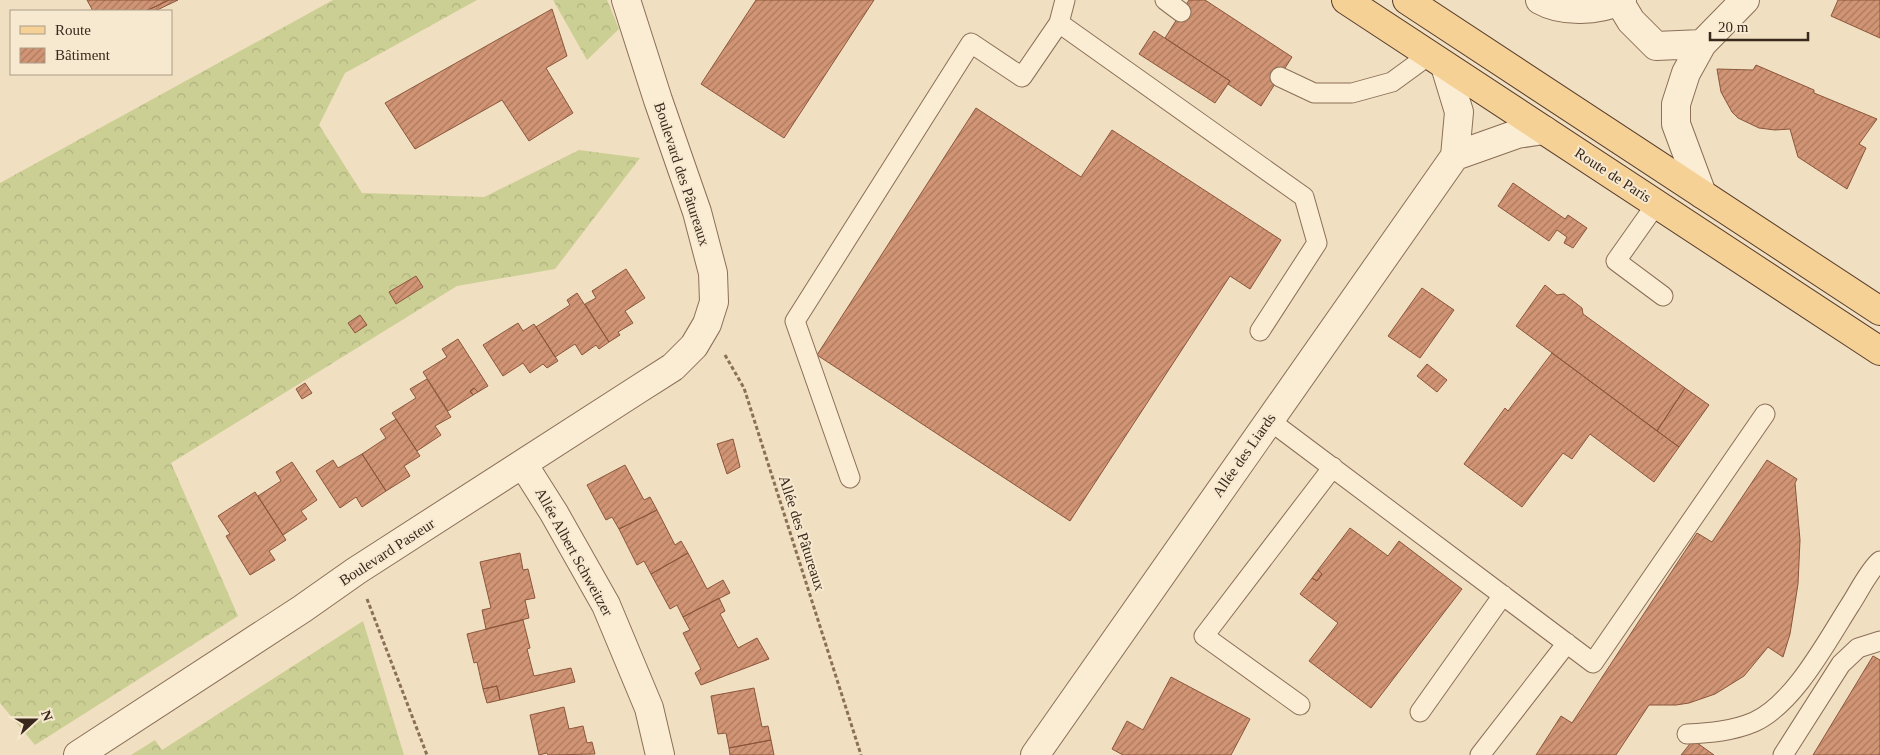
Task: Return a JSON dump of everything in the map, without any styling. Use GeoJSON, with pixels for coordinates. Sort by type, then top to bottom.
{"type":"FeatureCollection","features":[{"type":"Feature","properties":{"kind":"main road","name":"Route de Paris"},"geometry":{"type":"LineString","coordinates":[[1346,0],[1880,351]]}},
{"type":"Feature","properties":{"kind":"main road"},"geometry":{"type":"LineString","coordinates":[[1408,0],[1880,311]]}},
{"type":"Feature","properties":{"kind":"street","name":"Boulevard des Pâtureaux"},"geometry":{"type":"LineString","coordinates":[[626,0],[697,212],[713,273],[714,302],[701,335]]}},
{"type":"Feature","properties":{"kind":"street"},"geometry":{"type":"LineString","coordinates":[[1540,0],[1552,7],[1583,10],[1621,1],[1631,21],[1656,46],[1702,44]]}},
{"type":"Feature","properties":{"kind":"street"},"geometry":{"type":"LineString","coordinates":[[1702,194],[1676,124],[1676,104],[1686,73],[1702,44],[1745,0]]}},
{"type":"Feature","properties":{"kind":"street","name":"Allée des Liards"},"geometry":{"type":"LineString","coordinates":[[1035,755],[1455,156],[1459,112],[1437,60]]}},
{"type":"Feature","properties":{"kind":"street"},"geometry":{"type":"LineString","coordinates":[[1455,156],[1517,134],[1544,130]]}},
{"type":"Feature","properties":{"kind":"street","name":"Boulevard Pasteur"},"geometry":{"type":"LineString","coordinates":[[78,755],[302,609],[356,571],[673,366],[701,335]]}},
{"type":"Feature","properties":{"kind":"street","name":"Allée Albert Schweitzer"},"geometry":{"type":"LineString","coordinates":[[523,464],[606,605],[649,708],[660,755]]}},
{"type":"Feature","properties":{"kind":"lane"},"geometry":{"type":"LineString","coordinates":[[850,478],[795,321],[971,43],[1022,77],[1059,23],[1065,0]]}},
{"type":"Feature","properties":{"kind":"lane"},"geometry":{"type":"LineString","coordinates":[[1165,0],[1181,12]]}},
{"type":"Feature","properties":{"kind":"lane"},"geometry":{"type":"LineString","coordinates":[[1059,23],[1304,196],[1317,243],[1260,331]]}},
{"type":"Feature","properties":{"kind":"lane"},"geometry":{"type":"LineString","coordinates":[[1280,77],[1314,93],[1352,93],[1392,82],[1437,60]]}},
{"type":"Feature","properties":{"kind":"lane"},"geometry":{"type":"LineString","coordinates":[[1657,204],[1616,261],[1663,296]]}},
{"type":"Feature","properties":{"kind":"lane"},"geometry":{"type":"LineString","coordinates":[[1270,420],[1593,663],[1765,414]]}},
{"type":"Feature","properties":{"kind":"lane"},"geometry":{"type":"LineString","coordinates":[[1300,705],[1204,636],[1333,467]]}},
{"type":"Feature","properties":{"kind":"lane"},"geometry":{"type":"LineString","coordinates":[[1687,734],[1712,733],[1733,729],[1755,721],[1776,707],[1798,684],[1880,562]]}},
{"type":"Feature","properties":{"kind":"lane"},"geometry":{"type":"LineString","coordinates":[[1420,712],[1503,595]]}},
{"type":"Feature","properties":{"kind":"lane"},"geometry":{"type":"LineString","coordinates":[[1783,755],[1841,664],[1858,648],[1880,641]]}},
{"type":"Feature","properties":{"kind":"lane"},"geometry":{"type":"LineString","coordinates":[[1480,755],[1567,643]]}},
{"type":"Feature","properties":{"kind":"path","name":"Allée des Pâtureaux"},"geometry":{"type":"LineString","coordinates":[[701,335],[744,388],[861,755]]}},
{"type":"Feature","properties":{"kind":"path"},"geometry":{"type":"LineString","coordinates":[[356,571],[427,755]]}},
{"type":"Feature","properties":{"kind":"green space"},"geometry":{"type":"Polygon","coordinates":[[[333,0],[477,0],[345,73],[319,125],[362,193],[484,197],[579,150],[640,158],[555,269],[457,286],[171,463],[238,616],[35,745],[0,703],[0,183],[333,0]]]}},
{"type":"Feature","properties":{"kind":"green space"},"geometry":{"type":"Polygon","coordinates":[[[553,0],[607,0],[619,29],[587,60],[553,0]]]}},
{"type":"Feature","properties":{"kind":"green space"},"geometry":{"type":"Polygon","coordinates":[[[363,621],[404,755],[131,755],[155,740],[162,750],[363,621]]]}},
{"type":"Feature","properties":{"kind":"building"},"geometry":{"type":"Polygon","coordinates":[[[87,0],[169,0],[148,10],[92,10],[87,0]]]}},
{"type":"Feature","properties":{"kind":"building"},"geometry":{"type":"Polygon","coordinates":[[[169,0],[178,0],[157,10],[148,10],[169,0]]]}},
{"type":"Feature","properties":{"kind":"building"},"geometry":{"type":"Polygon","coordinates":[[[756,0],[874,0],[784,138],[701,84],[756,0]]]}},
{"type":"Feature","properties":{"kind":"building"},"geometry":{"type":"Polygon","coordinates":[[[1189,0],[1205,0],[1292,57],[1261,106],[1228,84],[1230,81],[1165,38],[1189,0]]]}},
{"type":"Feature","properties":{"kind":"building"},"geometry":{"type":"Polygon","coordinates":[[[1838,0],[1880,0],[1880,38],[1831,16],[1838,0]]]}},
{"type":"Feature","properties":{"kind":"building"},"geometry":{"type":"Polygon","coordinates":[[[552,9],[567,56],[546,68],[573,113],[529,141],[502,100],[415,149],[385,103],[552,9]]]}},
{"type":"Feature","properties":{"kind":"building"},"geometry":{"type":"Polygon","coordinates":[[[1154,31],[1230,81],[1215,103],[1139,54],[1154,31]]]}},
{"type":"Feature","properties":{"kind":"building"},"geometry":{"type":"Polygon","coordinates":[[[1756,65],[1814,90],[1814,93],[1877,119],[1859,144],[1866,148],[1847,189],[1798,157],[1790,129],[1759,128],[1738,118],[1732,112],[1721,92],[1717,69],[1753,70],[1756,65]]]}},
{"type":"Feature","properties":{"kind":"building"},"geometry":{"type":"Polygon","coordinates":[[[976,108],[1081,177],[1112,130],[1281,240],[1250,289],[1230,276],[1070,521],[817,355],[976,108]]]}},
{"type":"Feature","properties":{"kind":"building"},"geometry":{"type":"Polygon","coordinates":[[[1513,183],[1565,219],[1568,215],[1587,228],[1573,248],[1564,243],[1567,237],[1557,230],[1549,241],[1498,206],[1513,183]]]}},
{"type":"Feature","properties":{"kind":"building"},"geometry":{"type":"Polygon","coordinates":[[[626,269],[645,298],[625,311],[633,323],[618,332],[620,335],[609,342],[585,304],[596,298],[592,291],[626,269]]]}},
{"type":"Feature","properties":{"kind":"building"},"geometry":{"type":"Polygon","coordinates":[[[416,276],[423,287],[396,304],[389,292],[416,276]]]}},
{"type":"Feature","properties":{"kind":"building"},"geometry":{"type":"Polygon","coordinates":[[[1545,285],[1557,295],[1564,294],[1582,308],[1583,314],[1685,388],[1657,431],[1516,326],[1545,285]]]}},
{"type":"Feature","properties":{"kind":"building"},"geometry":{"type":"Polygon","coordinates":[[[1422,288],[1454,310],[1420,358],[1388,336],[1422,288]]]}},
{"type":"Feature","properties":{"kind":"building"},"geometry":{"type":"Polygon","coordinates":[[[577,293],[609,342],[599,349],[596,345],[582,355],[575,344],[555,357],[536,327],[570,305],[567,300],[577,293]]]}},
{"type":"Feature","properties":{"kind":"building"},"geometry":{"type":"Polygon","coordinates":[[[360,315],[367,325],[355,333],[348,323],[360,315]]]}},
{"type":"Feature","properties":{"kind":"building"},"geometry":{"type":"Polygon","coordinates":[[[518,323],[523,331],[534,324],[558,361],[547,368],[543,364],[530,373],[523,363],[503,376],[483,345],[518,323]]]}},
{"type":"Feature","properties":{"kind":"building"},"geometry":{"type":"Polygon","coordinates":[[[458,339],[488,386],[478,392],[474,388],[470,391],[473,395],[448,411],[423,372],[447,357],[442,349],[458,339]]]}},
{"type":"Feature","properties":{"kind":"building"},"geometry":{"type":"Polygon","coordinates":[[[1552,353],[1679,447],[1654,482],[1590,434],[1572,459],[1563,453],[1522,507],[1464,464],[1505,408],[1508,411],[1552,353]]]}},
{"type":"Feature","properties":{"kind":"building"},"geometry":{"type":"Polygon","coordinates":[[[1427,364],[1447,380],[1437,392],[1417,376],[1427,364]]]}},
{"type":"Feature","properties":{"kind":"building"},"geometry":{"type":"Polygon","coordinates":[[[427,379],[451,417],[435,426],[441,435],[417,451],[392,413],[416,398],[410,389],[427,379]]]}},
{"type":"Feature","properties":{"kind":"building"},"geometry":{"type":"Polygon","coordinates":[[[305,383],[312,393],[302,399],[296,389],[305,383]]]}},
{"type":"Feature","properties":{"kind":"building"},"geometry":{"type":"Polygon","coordinates":[[[474,388],[478,392],[473,395],[470,391],[474,388]]]}},
{"type":"Feature","properties":{"kind":"building"},"geometry":{"type":"Polygon","coordinates":[[[1685,388],[1709,405],[1679,447],[1657,431],[1685,388]]]}},
{"type":"Feature","properties":{"kind":"building"},"geometry":{"type":"Polygon","coordinates":[[[396,419],[420,456],[404,466],[410,476],[386,491],[362,454],[386,438],[380,429],[396,419]]]}},
{"type":"Feature","properties":{"kind":"building"},"geometry":{"type":"Polygon","coordinates":[[[733,439],[740,467],[727,474],[717,444],[733,439]]]}},
{"type":"Feature","properties":{"kind":"building"},"geometry":{"type":"Polygon","coordinates":[[[362,454],[386,491],[362,507],[356,497],[340,508],[316,471],[333,460],[338,468],[362,454]]]}},
{"type":"Feature","properties":{"kind":"building"},"geometry":{"type":"Polygon","coordinates":[[[1767,460],[1797,479],[1795,483],[1800,540],[1798,584],[1790,634],[1783,657],[1768,647],[1744,676],[1715,694],[1689,703],[1649,705],[1616,755],[1536,755],[1561,716],[1572,723],[1697,533],[1712,542],[1767,460]]]}},
{"type":"Feature","properties":{"kind":"building"},"geometry":{"type":"Polygon","coordinates":[[[292,462],[317,500],[301,511],[307,519],[283,535],[258,496],[281,481],[276,472],[292,462]]]}},
{"type":"Feature","properties":{"kind":"building"},"geometry":{"type":"Polygon","coordinates":[[[625,465],[644,500],[650,497],[657,510],[619,529],[612,517],[606,520],[587,485],[625,465]]]}},
{"type":"Feature","properties":{"kind":"building"},"geometry":{"type":"Polygon","coordinates":[[[255,492],[286,540],[269,551],[275,560],[250,575],[226,536],[230,534],[218,516],[255,492]]]}},
{"type":"Feature","properties":{"kind":"building"},"geometry":{"type":"Polygon","coordinates":[[[657,510],[675,545],[681,541],[688,553],[651,574],[644,561],[637,565],[619,529],[657,510]]]}},
{"type":"Feature","properties":{"kind":"building"},"geometry":{"type":"Polygon","coordinates":[[[1350,528],[1388,556],[1399,541],[1462,589],[1371,708],[1309,661],[1338,623],[1300,594],[1312,578],[1317,581],[1322,574],[1318,570],[1350,528]]]}},
{"type":"Feature","properties":{"kind":"building"},"geometry":{"type":"Polygon","coordinates":[[[520,553],[523,570],[528,569],[535,598],[525,600],[529,618],[486,629],[482,610],[491,608],[480,562],[520,553]]]}},
{"type":"Feature","properties":{"kind":"building"},"geometry":{"type":"Polygon","coordinates":[[[688,553],[707,589],[723,580],[730,593],[683,617],[677,605],[670,609],[651,574],[688,553]]]}},
{"type":"Feature","properties":{"kind":"building"},"geometry":{"type":"Polygon","coordinates":[[[1318,570],[1322,574],[1317,581],[1312,578],[1318,570]]]}},
{"type":"Feature","properties":{"kind":"building"},"geometry":{"type":"Polygon","coordinates":[[[719,598],[725,611],[720,614],[738,648],[757,638],[769,659],[701,685],[695,673],[701,669],[683,633],[690,630],[683,617],[719,598]]]}},
{"type":"Feature","properties":{"kind":"building"},"geometry":{"type":"Polygon","coordinates":[[[523,620],[530,648],[527,649],[534,676],[571,668],[575,682],[500,700],[497,686],[483,689],[477,662],[474,663],[467,634],[523,620]]]}},
{"type":"Feature","properties":{"kind":"building"},"geometry":{"type":"Polygon","coordinates":[[[1873,656],[1880,660],[1880,755],[1813,755],[1873,656]]]}},
{"type":"Feature","properties":{"kind":"building"},"geometry":{"type":"Polygon","coordinates":[[[1171,677],[1250,719],[1231,755],[1123,755],[1112,749],[1127,721],[1143,730],[1171,677]]]}},
{"type":"Feature","properties":{"kind":"building"},"geometry":{"type":"Polygon","coordinates":[[[497,686],[500,700],[487,703],[483,689],[497,686]]]}},
{"type":"Feature","properties":{"kind":"building"},"geometry":{"type":"Polygon","coordinates":[[[754,688],[762,727],[768,726],[771,740],[729,748],[726,733],[718,734],[711,696],[754,688]]]}},
{"type":"Feature","properties":{"kind":"building"},"geometry":{"type":"Polygon","coordinates":[[[564,707],[569,729],[583,726],[587,743],[592,742],[595,754],[548,755],[547,753],[539,755],[530,715],[564,707]]]}},
{"type":"Feature","properties":{"kind":"building"},"geometry":{"type":"Polygon","coordinates":[[[771,740],[774,755],[730,755],[729,748],[771,740]]]}},
{"type":"Feature","properties":{"kind":"building"},"geometry":{"type":"Polygon","coordinates":[[[1693,740],[1714,755],[1681,755],[1693,740]]]}}]}
